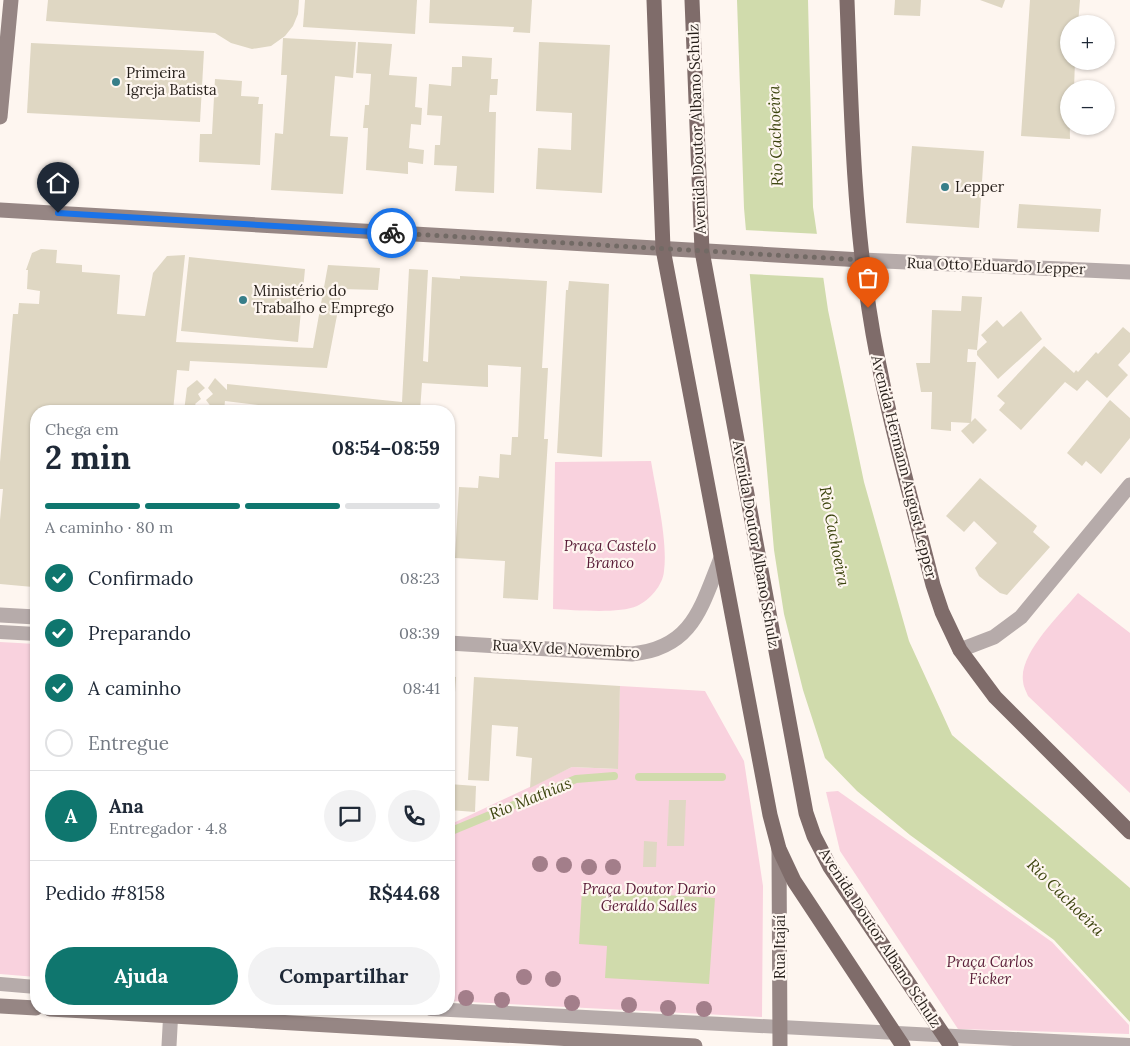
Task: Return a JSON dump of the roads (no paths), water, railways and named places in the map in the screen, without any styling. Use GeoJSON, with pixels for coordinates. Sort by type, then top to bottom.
{"type":"FeatureCollection","features":[{"type":"Feature","properties":{"kind":"main road"},"geometry":{"type":"LineString","coordinates":[[0,117],[11,0]]}},
{"type":"Feature","properties":{"kind":"main road"},"geometry":{"type":"LineString","coordinates":[[654,0],[663,248],[770,816],[779,849],[808,904],[903,1046]]}},
{"type":"Feature","properties":{"kind":"main road","name":"Avenida Doutor Albano Schulz"},"geometry":{"type":"LineString","coordinates":[[692,0],[702,251],[806,813],[814,836],[835,875],[947,1041]]}},
{"type":"Feature","properties":{"kind":"main road","name":"Avenida Hermann August Lepper"},"geometry":{"type":"LineString","coordinates":[[847,0],[851,121],[862,260],[875,348],[932,585],[960,650],[994,697],[1130,832]]}},
{"type":"Feature","properties":{"kind":"main road"},"geometry":{"type":"LineString","coordinates":[[0,210],[862,260]]}},
{"type":"Feature","properties":{"kind":"main road","name":"Rua Itajaí"},"geometry":{"type":"LineString","coordinates":[[779,849],[780,1046]]}},
{"type":"Feature","properties":{"kind":"main road"},"geometry":{"type":"LineString","coordinates":[[0,1006],[30,1008]]}},
{"type":"Feature","properties":{"kind":"main road"},"geometry":{"type":"LineString","coordinates":[[217,1015],[695,1046]]}},
{"type":"Feature","properties":{"kind":"street","name":"Rua Otto Eduardo Lepper"},"geometry":{"type":"LineString","coordinates":[[862,260],[1130,272]]}},
{"type":"Feature","properties":{"kind":"street"},"geometry":{"type":"LineString","coordinates":[[960,650],[994,637],[1021,618],[1129,487]]}},
{"type":"Feature","properties":{"kind":"street","name":"Rua XV de Novembro"},"geometry":{"type":"LineString","coordinates":[[455,643],[632,654],[654,652],[671,644],[688,629],[700,607],[721,558]]}},
{"type":"Feature","properties":{"kind":"street"},"geometry":{"type":"LineString","coordinates":[[0,615],[30,617]]}},
{"type":"Feature","properties":{"kind":"street"},"geometry":{"type":"LineString","coordinates":[[169,1046],[171,1015]]}},
{"type":"Feature","properties":{"kind":"lane"},"geometry":{"type":"LineString","coordinates":[[0,632],[30,634]]}},
{"type":"Feature","properties":{"kind":"lane"},"geometry":{"type":"LineString","coordinates":[[0,984],[30,986]]}},
{"type":"Feature","properties":{"kind":"lane"},"geometry":{"type":"LineString","coordinates":[[455,1010],[894,1032],[947,1041],[1127,1045]]}},
{"type":"Feature","properties":{"kind":"water","name":"Rio Cachoeira"},"geometry":{"type":"Polygon","coordinates":[[[737,0],[808,0],[813,207],[828,310],[864,482],[909,641],[952,735],[1130,888],[1130,1022],[1054,940],[910,835],[857,791],[825,758],[803,690],[784,614],[774,550],[744,208],[737,0]]]}},
{"type":"Feature","properties":{"kind":"water"},"geometry":{"type":"Polygon","coordinates":[[[582,890],[715,898],[709,984],[605,978],[607,946],[579,944],[582,890]]]}},
{"type":"Feature","properties":{"kind":"waterway","name":"Rio Mathias"},"geometry":{"type":"LineString","coordinates":[[455,829],[576,779],[614,776]]}},
{"type":"Feature","properties":{"kind":"waterway","name":"Rio Mathias"},"geometry":{"type":"LineString","coordinates":[[639,777],[722,777]]}},
{"type":"Feature","properties":{"kind":"place","name":"Primeira Igreja Batista"},"geometry":{"type":"Point","coordinates":[116,82]}},
{"type":"Feature","properties":{"kind":"place","name":"Lepper"},"geometry":{"type":"Point","coordinates":[945,187]}},
{"type":"Feature","properties":{"kind":"place","name":"Ministério do Trabalho e Emprego"},"geometry":{"type":"Point","coordinates":[243,300]}},
{"type":"Feature","properties":{"kind":"park label","name":"Praça Castelo Branco"},"geometry":{"type":"Point","coordinates":[610,554]}},
{"type":"Feature","properties":{"kind":"park label","name":"Praça Doutor Dario Geraldo Salles"},"geometry":{"type":"Point","coordinates":[649,898]}},
{"type":"Feature","properties":{"kind":"park label","name":"Praça Carlos Ficker"},"geometry":{"type":"Point","coordinates":[990,970]}}]}
